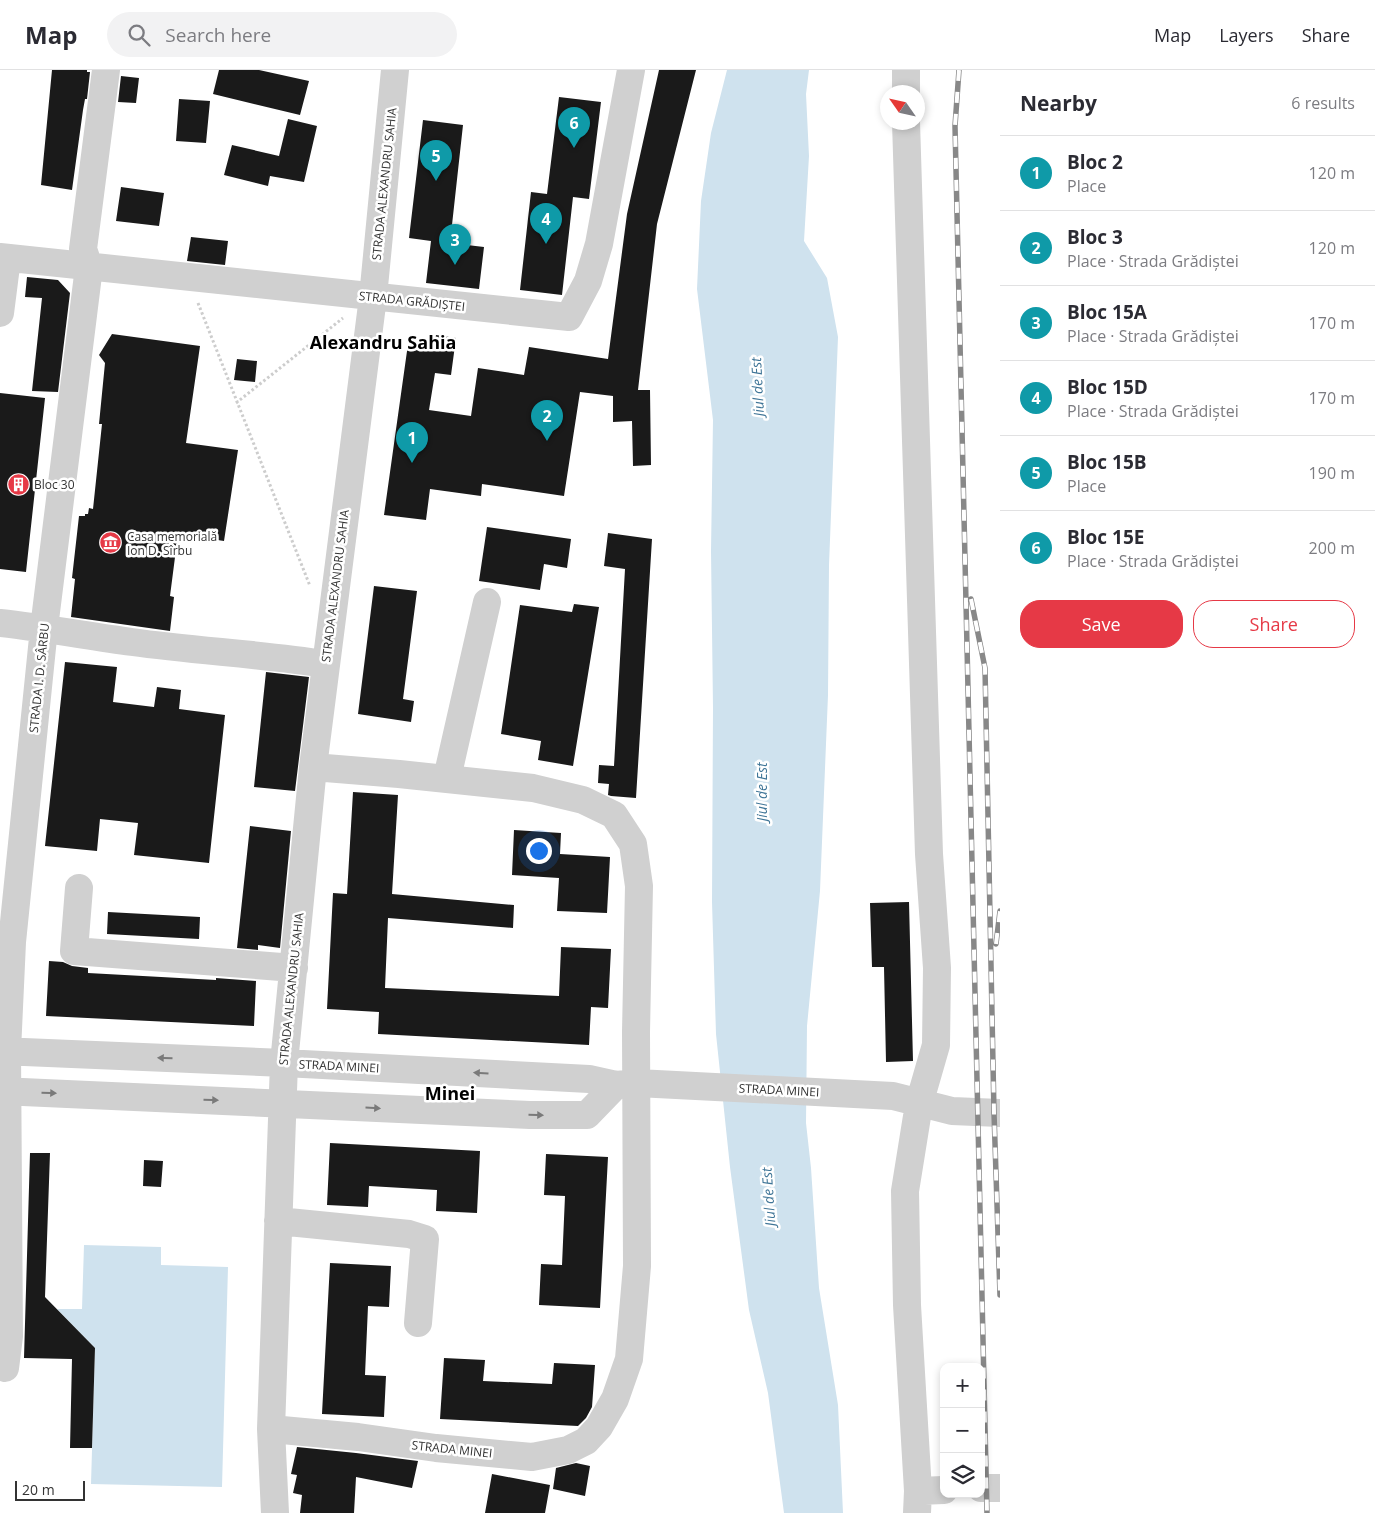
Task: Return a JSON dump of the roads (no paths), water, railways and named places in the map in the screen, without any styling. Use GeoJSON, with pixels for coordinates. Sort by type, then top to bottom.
{"type":"FeatureCollection","features":[{"type":"Feature","properties":{"kind":"street","name":"STRADA I. D. SÂRBU"},"geometry":{"type":"LineString","coordinates":[[4,1091],[3,1051],[12,942],[44,628],[89,267],[83,249],[106,70]]}},
{"type":"Feature","properties":{"kind":"street","name":"STRADA ALEXANDRU SAHIA"},"geometry":{"type":"LineString","coordinates":[[281,1104],[313,767],[373,297],[395,70]]}},
{"type":"Feature","properties":{"kind":"street","name":"STRADA GRĂDIȘTEI"},"geometry":{"type":"LineString","coordinates":[[3,258],[569,317],[588,281],[599,244],[631,70]]}},
{"type":"Feature","properties":{"kind":"street"},"geometry":{"type":"LineString","coordinates":[[906,70],[906,85]]}},
{"type":"Feature","properties":{"kind":"street"},"geometry":{"type":"LineString","coordinates":[[906,130],[929,854],[937,968],[936,1045],[919,1104],[905,1191],[907,1305],[926,1498]]}},
{"type":"Feature","properties":{"kind":"street"},"geometry":{"type":"LineString","coordinates":[[0,313],[3,258]]}},
{"type":"Feature","properties":{"kind":"street"},"geometry":{"type":"LineString","coordinates":[[447,778],[487,602]]}},
{"type":"Feature","properties":{"kind":"street"},"geometry":{"type":"LineString","coordinates":[[0,623],[133,642],[280,657],[325,664]]}},
{"type":"Feature","properties":{"kind":"street","name":"STRADA MINEI"},"geometry":{"type":"LineString","coordinates":[[271,1429],[358,1437],[436,1448],[532,1458],[568,1450],[586,1441],[599,1428],[616,1399],[629,1360],[636,1266],[627,1084],[636,1032],[639,886],[633,844],[614,815],[583,800],[533,788],[447,778],[313,767]]}},
{"type":"Feature","properties":{"kind":"street"},"geometry":{"type":"LineString","coordinates":[[79,888],[74,951],[294,968]]}},
{"type":"Feature","properties":{"kind":"street","name":"STRADA MINEI"},"geometry":{"type":"LineString","coordinates":[[3,1051],[284,1063],[589,1079],[627,1084],[893,1096],[952,1112],[1000,1113]]}},
{"type":"Feature","properties":{"kind":"street"},"geometry":{"type":"LineString","coordinates":[[5,1368],[9,1336],[4,1091],[530,1115],[587,1115],[627,1084]]}},
{"type":"Feature","properties":{"kind":"street"},"geometry":{"type":"LineString","coordinates":[[275,1513],[271,1429],[281,1104]]}},
{"type":"Feature","properties":{"kind":"street"},"geometry":{"type":"LineString","coordinates":[[278,1221],[409,1234],[425,1239],[418,1324]]}},
{"type":"Feature","properties":{"kind":"street"},"geometry":{"type":"LineString","coordinates":[[985,1488],[1000,1488]]}},
{"type":"Feature","properties":{"kind":"water","name":"Jiul de Est"},"geometry":{"type":"Polygon","coordinates":[[[727,70],[809,70],[806,94],[809,156],[804,241],[827,278],[838,337],[829,565],[828,695],[820,891],[807,1026],[806,1123],[819,1288],[838,1405],[843,1513],[784,1513],[768,1393],[749,1310],[730,1167],[716,1034],[712,902],[713,708],[711,551],[713,420],[697,289],[701,201],[711,133],[727,70]]]}},
{"type":"Feature","properties":{"kind":"water"},"geometry":{"type":"Polygon","coordinates":[[[84,1245],[161,1247],[161,1265],[228,1267],[222,1487],[91,1484],[95,1348],[57,1309],[82,1309],[84,1245]]]}},
{"type":"Feature","properties":{"kind":"railway"},"geometry":{"type":"LineString","coordinates":[[959,70],[955,126],[987,1513]]}},
{"type":"Feature","properties":{"kind":"railway"},"geometry":{"type":"LineString","coordinates":[[971,599],[985,668],[994,1113],[1000,1295]]}},
{"type":"Feature","properties":{"kind":"railway"},"geometry":{"type":"LineString","coordinates":[[996,944],[1000,911]]}},
{"type":"Feature","properties":{"kind":"place","name":"Bloc 15E"},"geometry":{"type":"Point","coordinates":[574,148]}},
{"type":"Feature","properties":{"kind":"place","name":"Bloc 15B"},"geometry":{"type":"Point","coordinates":[436,181]}},
{"type":"Feature","properties":{"kind":"place","name":"Bloc 15D"},"geometry":{"type":"Point","coordinates":[546,244]}},
{"type":"Feature","properties":{"kind":"place","name":"Bloc 15A"},"geometry":{"type":"Point","coordinates":[455,265]}},
{"type":"Feature","properties":{"kind":"place","name":"Bloc 3"},"geometry":{"type":"Point","coordinates":[547,441]}},
{"type":"Feature","properties":{"kind":"place","name":"Bloc 2"},"geometry":{"type":"Point","coordinates":[412,463]}},
{"type":"Feature","properties":{"kind":"place","name":"Bloc 30"},"geometry":{"type":"Point","coordinates":[18,484]}},
{"type":"Feature","properties":{"kind":"place","name":"Casa memorială Ion D. Sîrbu"},"geometry":{"type":"Point","coordinates":[111,543]}},
{"type":"Feature","properties":{"kind":"district","name":"Alexandru Sahia"},"geometry":{"type":"Point","coordinates":[383,342]}},
{"type":"Feature","properties":{"kind":"district","name":"Minei"},"geometry":{"type":"Point","coordinates":[450,1093]}}]}
